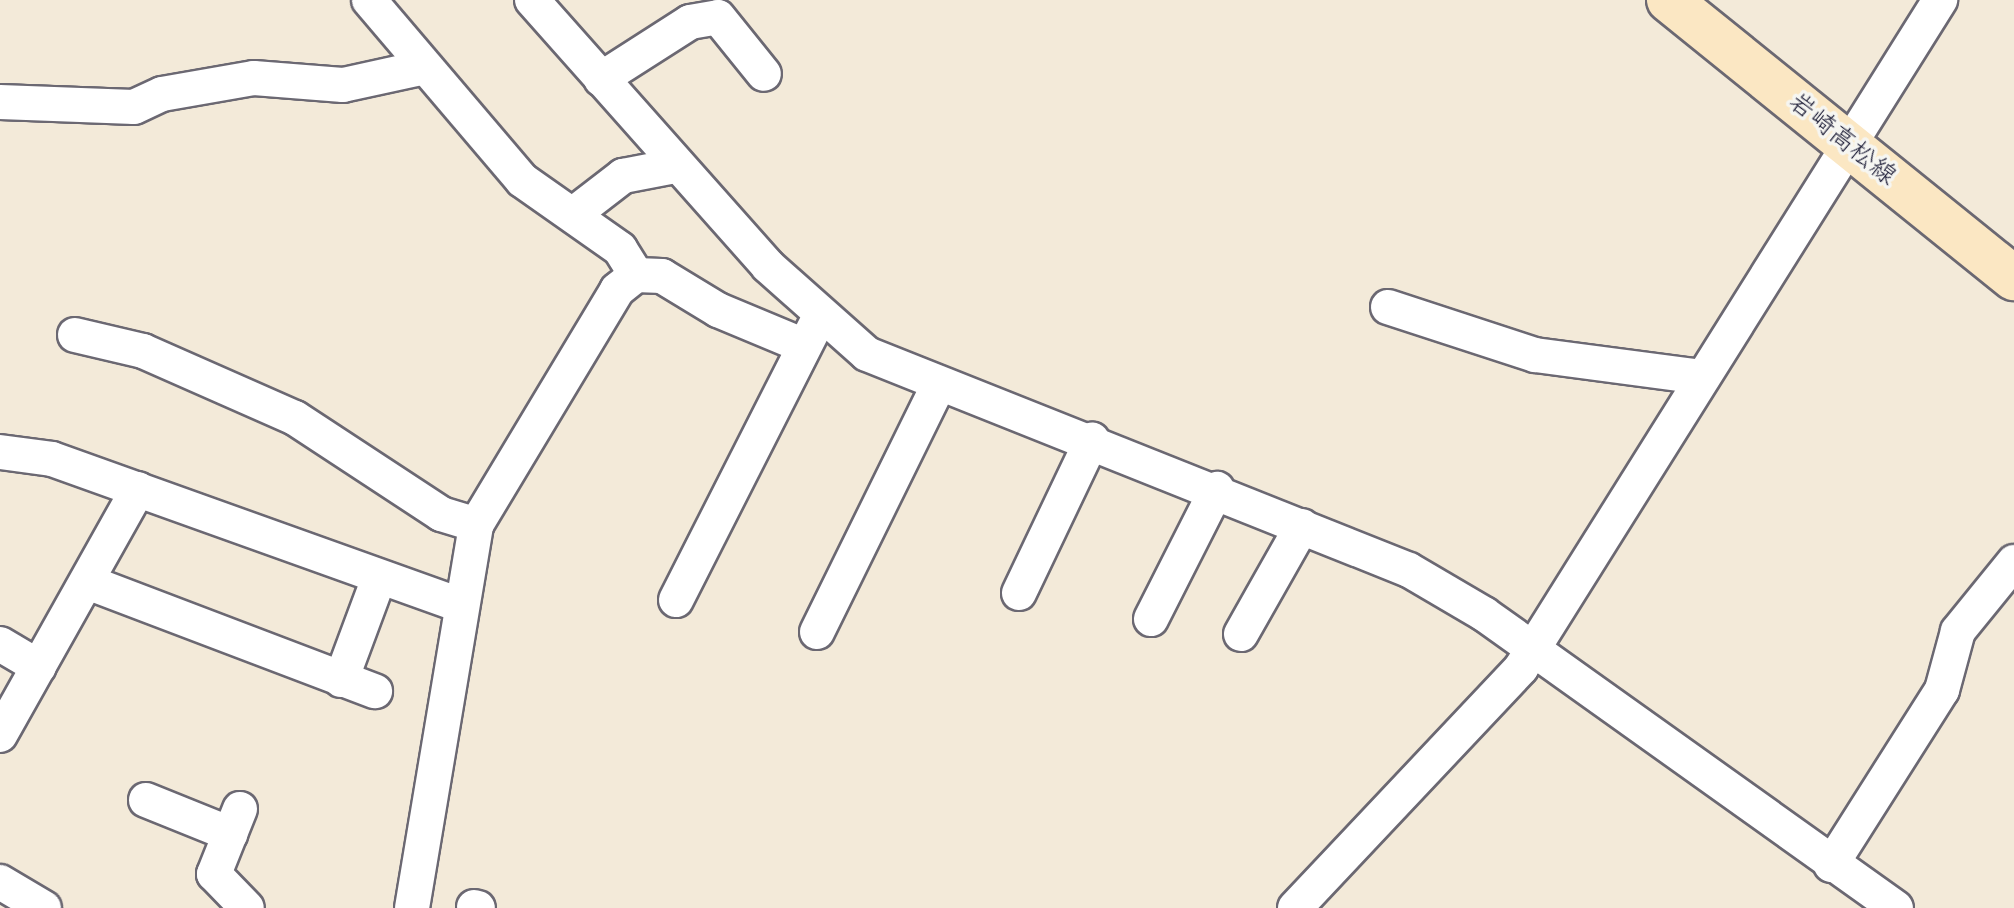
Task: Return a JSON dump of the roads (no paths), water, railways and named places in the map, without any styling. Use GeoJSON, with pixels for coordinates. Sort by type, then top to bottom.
{"type":"FeatureCollection","features":[{"type":"Feature","properties":{"kind":"main road","name":"岩崎高松線"},"geometry":{"type":"LineString","coordinates":[[1669,0],[1850,140],[2014,278]]}},
{"type":"Feature","properties":{"kind":"street"},"geometry":{"type":"LineString","coordinates":[[369,0],[420,68],[522,180],[575,213],[620,249],[636,275]]}},
{"type":"Feature","properties":{"kind":"street"},"geometry":{"type":"LineString","coordinates":[[532,0],[675,166],[821,317],[867,354],[938,386],[1092,440],[1217,489],[1409,570],[1533,649],[1831,865],[1896,908]]}},
{"type":"Feature","properties":{"kind":"street"},"geometry":{"type":"LineString","coordinates":[[1295,908],[1465,732],[1533,649],[1940,0]]}},
{"type":"Feature","properties":{"kind":"street"},"geometry":{"type":"LineString","coordinates":[[601,79],[690,22],[718,17],[764,74]]}},
{"type":"Feature","properties":{"kind":"street"},"geometry":{"type":"LineString","coordinates":[[0,102],[134,107],[162,94],[254,78],[343,85],[420,68]]}},
{"type":"Feature","properties":{"kind":"street"},"geometry":{"type":"LineString","coordinates":[[575,213],[623,176],[675,166]]}},
{"type":"Feature","properties":{"kind":"street"},"geometry":{"type":"LineString","coordinates":[[412,908],[421,828],[435,792],[458,604],[476,525],[574,357],[617,290],[636,275],[662,276],[718,310],[802,345]]}},
{"type":"Feature","properties":{"kind":"street"},"geometry":{"type":"LineString","coordinates":[[1388,307],[1535,355],[1703,377]]}},
{"type":"Feature","properties":{"kind":"street"},"geometry":{"type":"LineString","coordinates":[[676,600],[802,345],[821,317]]}},
{"type":"Feature","properties":{"kind":"street"},"geometry":{"type":"LineString","coordinates":[[75,335],[143,351],[295,418],[441,514],[476,525]]}},
{"type":"Feature","properties":{"kind":"street"},"geometry":{"type":"LineString","coordinates":[[817,632],[938,386]]}},
{"type":"Feature","properties":{"kind":"street"},"geometry":{"type":"LineString","coordinates":[[1019,593],[1092,440]]}},
{"type":"Feature","properties":{"kind":"street"},"geometry":{"type":"LineString","coordinates":[[0,452],[52,459],[458,604]]}},
{"type":"Feature","properties":{"kind":"street"},"geometry":{"type":"LineString","coordinates":[[0,735],[90,583],[138,489]]}},
{"type":"Feature","properties":{"kind":"street"},"geometry":{"type":"LineString","coordinates":[[1151,619],[1217,489]]}},
{"type":"Feature","properties":{"kind":"street"},"geometry":{"type":"LineString","coordinates":[[1241,634],[1302,526]]}},
{"type":"Feature","properties":{"kind":"street"},"geometry":{"type":"LineString","coordinates":[[1831,865],[1942,690],[1958,631],[2014,562]]}},
{"type":"Feature","properties":{"kind":"street"},"geometry":{"type":"LineString","coordinates":[[341,680],[379,578]]}},
{"type":"Feature","properties":{"kind":"street"},"geometry":{"type":"LineString","coordinates":[[90,583],[375,691]]}},
{"type":"Feature","properties":{"kind":"street"},"geometry":{"type":"LineString","coordinates":[[0,644],[39,667]]}},
{"type":"Feature","properties":{"kind":"street"},"geometry":{"type":"LineString","coordinates":[[146,800],[235,822],[214,874],[247,908]]}},
{"type":"Feature","properties":{"kind":"street"},"geometry":{"type":"LineString","coordinates":[[0,882],[44,908]]}}]}
